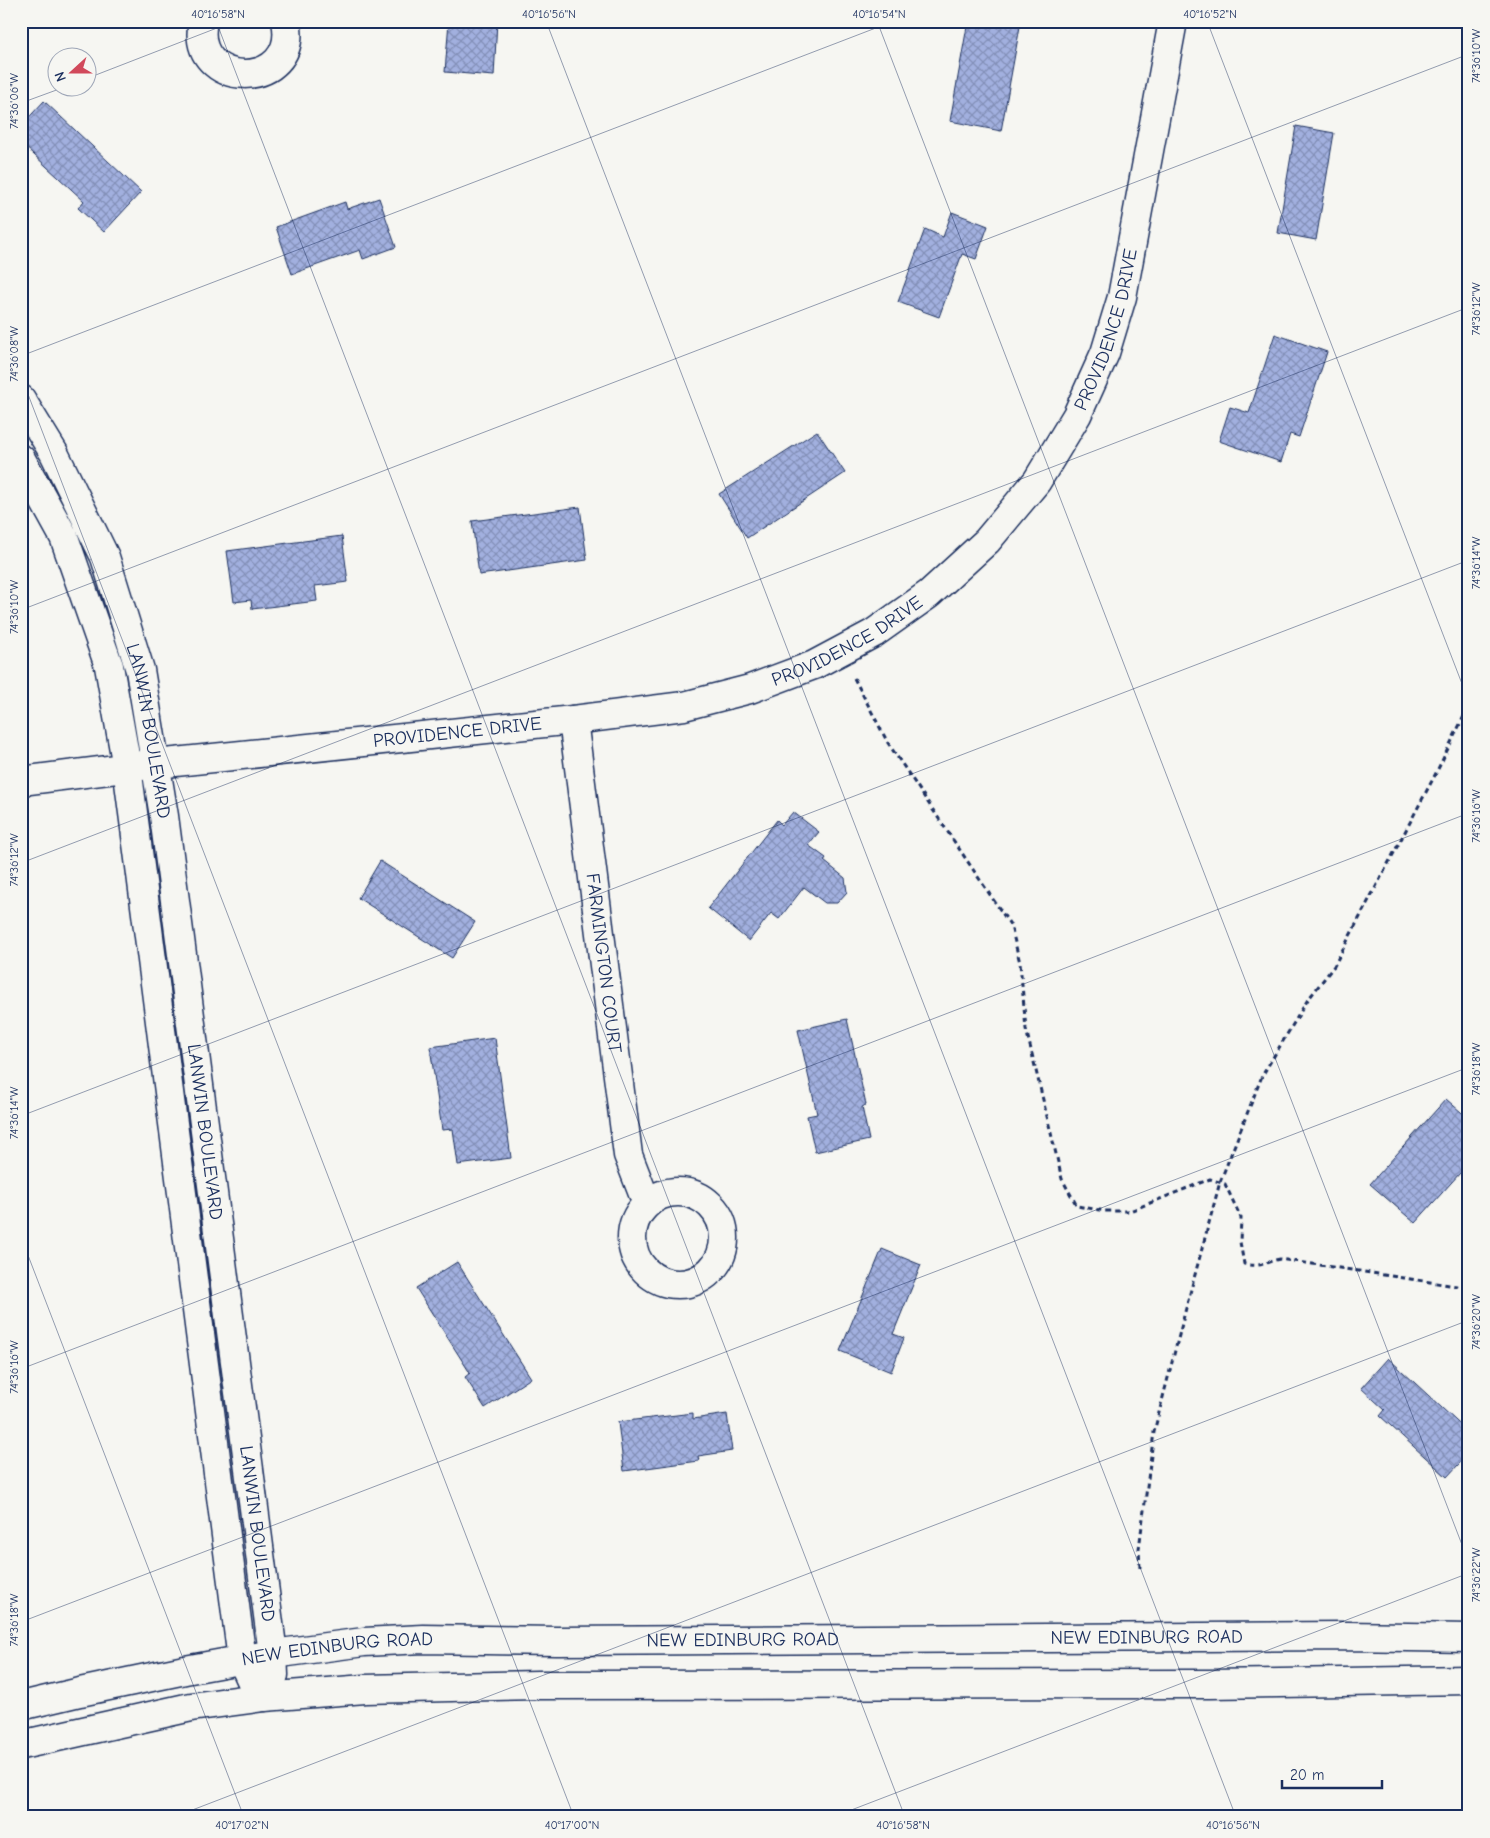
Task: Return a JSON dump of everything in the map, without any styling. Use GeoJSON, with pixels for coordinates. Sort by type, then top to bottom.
{"type":"FeatureCollection","features":[{"type":"Feature","properties":{"kind":"street"},"geometry":{"type":"LineString","coordinates":[[198,24],[203,44],[210,57],[220,68],[234,74],[251,75],[265,70],[281,54],[287,38],[286,21]]}},
{"type":"Feature","properties":{"kind":"street","name":"PROVIDENCE DRIVE"},"geometry":{"type":"LineString","coordinates":[[21,780],[573,720],[684,706],[750,689],[814,665],[874,633],[929,594],[987,542],[1037,481],[1077,415],[1105,353],[1122,297],[1173,21]]}},
{"type":"Feature","properties":{"kind":"street","name":"LANWIN BOULEVARD"},"geometry":{"type":"LineString","coordinates":[[21,399],[54,453],[106,557],[140,670],[166,826],[273,1654],[274,1675],[264,1697],[252,1682],[242,1660],[127,767],[109,666],[64,537],[21,459]]}},
{"type":"Feature","properties":{"kind":"street","name":"FARMINGTON COURT"},"geometry":{"type":"LineString","coordinates":[[573,720],[628,1155],[647,1204]]}},
{"type":"Feature","properties":{"kind":"street","name":"NEW EDINBURG ROAD"},"geometry":{"type":"LineString","coordinates":[[21,1706],[80,1692],[273,1654],[364,1642],[423,1639],[567,1642],[1347,1636],[1469,1638]]}},
{"type":"Feature","properties":{"kind":"street","name":"NEW EDINBURG ROAD"},"geometry":{"type":"LineString","coordinates":[[21,1745],[191,1707],[264,1697],[365,1688],[1209,1684],[1469,1680]]}},
{"type":"Feature","properties":{"kind":"path"},"geometry":{"type":"LineString","coordinates":[[839,651],[888,742],[1011,926],[1020,963],[1028,1039],[1062,1179],[1077,1206],[1105,1211],[1130,1211],[1210,1178],[1225,1184],[1241,1218],[1240,1242],[1244,1264],[1258,1267],[1269,1261],[1280,1259],[1469,1288]]}},
{"type":"Feature","properties":{"kind":"path"},"geometry":{"type":"LineString","coordinates":[[1140,1568],[1139,1550],[1154,1432],[1220,1182],[1262,1076],[1307,1001],[1334,966],[1434,777],[1469,706]]}},
{"type":"Feature","properties":{"kind":"building"},"geometry":{"type":"Polygon","coordinates":[[[449,21],[497,21],[494,76],[445,72],[449,21]]]}},
{"type":"Feature","properties":{"kind":"building"},"geometry":{"type":"Polygon","coordinates":[[[968,21],[1021,21],[1001,131],[950,121],[968,21]]]}},
{"type":"Feature","properties":{"kind":"building"},"geometry":{"type":"Polygon","coordinates":[[[44,101],[141,192],[104,232],[78,208],[84,201],[21,143],[21,126],[44,101]]]}},
{"type":"Feature","properties":{"kind":"building"},"geometry":{"type":"Polygon","coordinates":[[[1296,126],[1334,133],[1316,240],[1278,233],[1296,126]]]}},
{"type":"Feature","properties":{"kind":"building"},"geometry":{"type":"Polygon","coordinates":[[[379,198],[396,247],[363,259],[360,250],[292,274],[276,227],[345,202],[347,209],[379,198]]]}},
{"type":"Feature","properties":{"kind":"building"},"geometry":{"type":"Polygon","coordinates":[[[952,212],[988,226],[976,259],[962,254],[939,317],[898,302],[925,229],[943,237],[952,212]]]}},
{"type":"Feature","properties":{"kind":"building"},"geometry":{"type":"Polygon","coordinates":[[[1275,334],[1327,352],[1299,437],[1290,434],[1281,462],[1219,441],[1230,407],[1249,413],[1275,334]]]}},
{"type":"Feature","properties":{"kind":"building"},"geometry":{"type":"Polygon","coordinates":[[[817,431],[845,473],[747,538],[719,494],[817,431]]]}},
{"type":"Feature","properties":{"kind":"building"},"geometry":{"type":"Polygon","coordinates":[[[580,507],[587,560],[479,575],[472,521],[580,507]]]}},
{"type":"Feature","properties":{"kind":"building"},"geometry":{"type":"Polygon","coordinates":[[[342,536],[348,582],[315,586],[317,601],[252,609],[251,600],[234,602],[227,551],[342,536]]]}},
{"type":"Feature","properties":{"kind":"building"},"geometry":{"type":"Polygon","coordinates":[[[793,812],[819,832],[808,845],[826,858],[824,861],[845,878],[847,892],[837,903],[825,903],[804,887],[779,919],[771,913],[749,941],[708,908],[777,820],[782,825],[793,812]]]}},
{"type":"Feature","properties":{"kind":"building"},"geometry":{"type":"Polygon","coordinates":[[[380,861],[475,922],[452,958],[358,898],[380,861]]]}},
{"type":"Feature","properties":{"kind":"building"},"geometry":{"type":"Polygon","coordinates":[[[847,1019],[866,1105],[862,1107],[869,1140],[815,1152],[807,1116],[817,1114],[798,1030],[847,1019]]]}},
{"type":"Feature","properties":{"kind":"building"},"geometry":{"type":"Polygon","coordinates":[[[495,1038],[511,1158],[458,1165],[453,1129],[442,1130],[430,1047],[495,1038]]]}},
{"type":"Feature","properties":{"kind":"building"},"geometry":{"type":"Polygon","coordinates":[[[1446,1099],[1469,1119],[1469,1163],[1415,1223],[1370,1184],[1446,1099]]]}},
{"type":"Feature","properties":{"kind":"building"},"geometry":{"type":"Polygon","coordinates":[[[882,1249],[921,1265],[893,1334],[904,1338],[891,1372],[840,1351],[882,1249]]]}},
{"type":"Feature","properties":{"kind":"building"},"geometry":{"type":"Polygon","coordinates":[[[457,1262],[531,1378],[485,1408],[465,1377],[470,1373],[416,1288],[457,1262]]]}},
{"type":"Feature","properties":{"kind":"building"},"geometry":{"type":"Polygon","coordinates":[[[1388,1358],[1469,1433],[1469,1453],[1447,1477],[1380,1416],[1385,1410],[1361,1388],[1388,1358]]]}},
{"type":"Feature","properties":{"kind":"building"},"geometry":{"type":"Polygon","coordinates":[[[693,1413],[693,1419],[727,1414],[732,1451],[698,1456],[699,1461],[624,1471],[618,1422],[693,1413]]]}}]}
